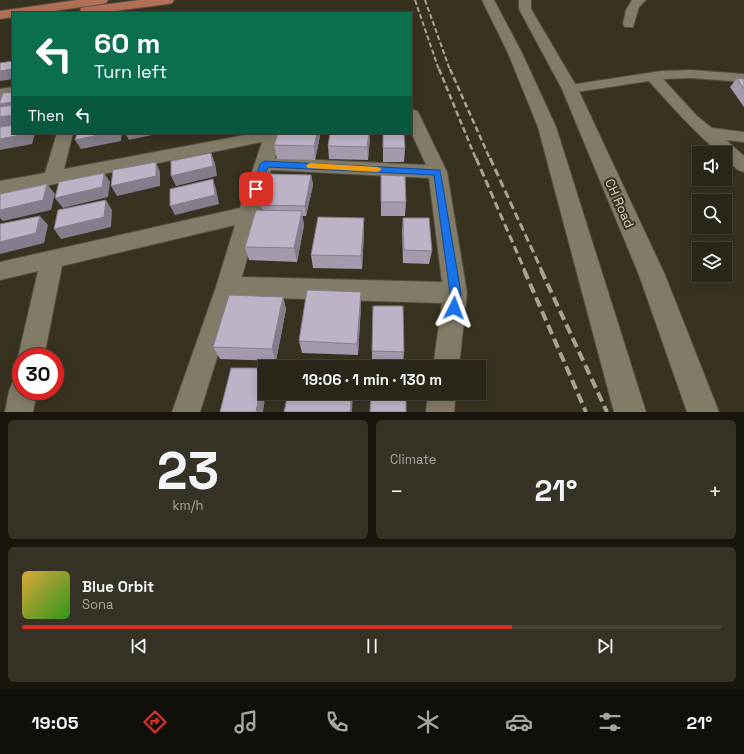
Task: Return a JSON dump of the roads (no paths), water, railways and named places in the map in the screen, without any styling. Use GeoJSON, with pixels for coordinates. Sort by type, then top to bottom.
{"type":"FeatureCollection","features":[{"type":"Feature","properties":{"kind":"highway"},"geometry":{"type":"LineString","coordinates":[[20,12],[102,0]]}},
{"type":"Feature","properties":{"kind":"highway"},"geometry":{"type":"LineString","coordinates":[[82,12],[168,0]]}},
{"type":"Feature","properties":{"kind":"highway"},"geometry":{"type":"LineString","coordinates":[[0,15],[12,13]]}},
{"type":"Feature","properties":{"kind":"highway"},"geometry":{"type":"LineString","coordinates":[[0,23],[12,22]]}},
{"type":"Feature","properties":{"kind":"street"},"geometry":{"type":"LineString","coordinates":[[488,0],[515,54],[547,127],[630,412]]}},
{"type":"Feature","properties":{"kind":"street","name":"CH Road"},"geometry":{"type":"LineString","coordinates":[[525,0],[525,9],[570,89],[652,275],[703,412]]}},
{"type":"Feature","properties":{"kind":"street"},"geometry":{"type":"LineString","coordinates":[[628,24],[632,8],[636,2],[640,0]]}},
{"type":"Feature","properties":{"kind":"street"},"geometry":{"type":"LineString","coordinates":[[570,89],[653,77],[691,74],[744,78]]}},
{"type":"Feature","properties":{"kind":"street"},"geometry":{"type":"LineString","coordinates":[[653,77],[679,107],[744,166]]}},
{"type":"Feature","properties":{"kind":"street"},"geometry":{"type":"LineString","coordinates":[[0,94],[12,92]]}},
{"type":"Feature","properties":{"kind":"street"},"geometry":{"type":"LineString","coordinates":[[412,116],[438,172],[455,293],[447,360]]}},
{"type":"Feature","properties":{"kind":"street"},"geometry":{"type":"LineString","coordinates":[[706,133],[744,137]]}},
{"type":"Feature","properties":{"kind":"street"},"geometry":{"type":"LineString","coordinates":[[53,177],[65,134]]}},
{"type":"Feature","properties":{"kind":"street"},"geometry":{"type":"LineString","coordinates":[[0,188],[53,177],[198,141],[274,134],[248,214],[228,287],[186,412]]}},
{"type":"Feature","properties":{"kind":"street"},"geometry":{"type":"LineString","coordinates":[[264,164],[438,172]]}},
{"type":"Feature","properties":{"kind":"street"},"geometry":{"type":"LineString","coordinates":[[0,271],[248,214]]}},
{"type":"Feature","properties":{"kind":"street"},"geometry":{"type":"LineString","coordinates":[[33,348],[52,260]]}},
{"type":"Feature","properties":{"kind":"street"},"geometry":{"type":"LineString","coordinates":[[228,287],[455,293]]}},
{"type":"Feature","properties":{"kind":"street"},"geometry":{"type":"LineString","coordinates":[[19,412],[21,400]]}},
{"type":"Feature","properties":{"kind":"street"},"geometry":{"type":"LineString","coordinates":[[440,412],[441,400]]}},
{"type":"Feature","properties":{"kind":"railway"},"geometry":{"type":"LineString","coordinates":[[415,0],[439,70]]}},
{"type":"Feature","properties":{"kind":"railway"},"geometry":{"type":"LineString","coordinates":[[425,0],[450,70]]}},
{"type":"Feature","properties":{"kind":"railway"},"geometry":{"type":"LineString","coordinates":[[439,69],[476,159]]}},
{"type":"Feature","properties":{"kind":"railway"},"geometry":{"type":"LineString","coordinates":[[450,69],[490,159]]}},
{"type":"Feature","properties":{"kind":"railway"},"geometry":{"type":"LineString","coordinates":[[476,158],[525,271]]}},
{"type":"Feature","properties":{"kind":"railway"},"geometry":{"type":"LineString","coordinates":[[490,158],[542,271]]}},
{"type":"Feature","properties":{"kind":"railway"},"geometry":{"type":"LineString","coordinates":[[524,270],[586,412]]}},
{"type":"Feature","properties":{"kind":"railway"},"geometry":{"type":"LineString","coordinates":[[541,270],[607,412]]}}]}
